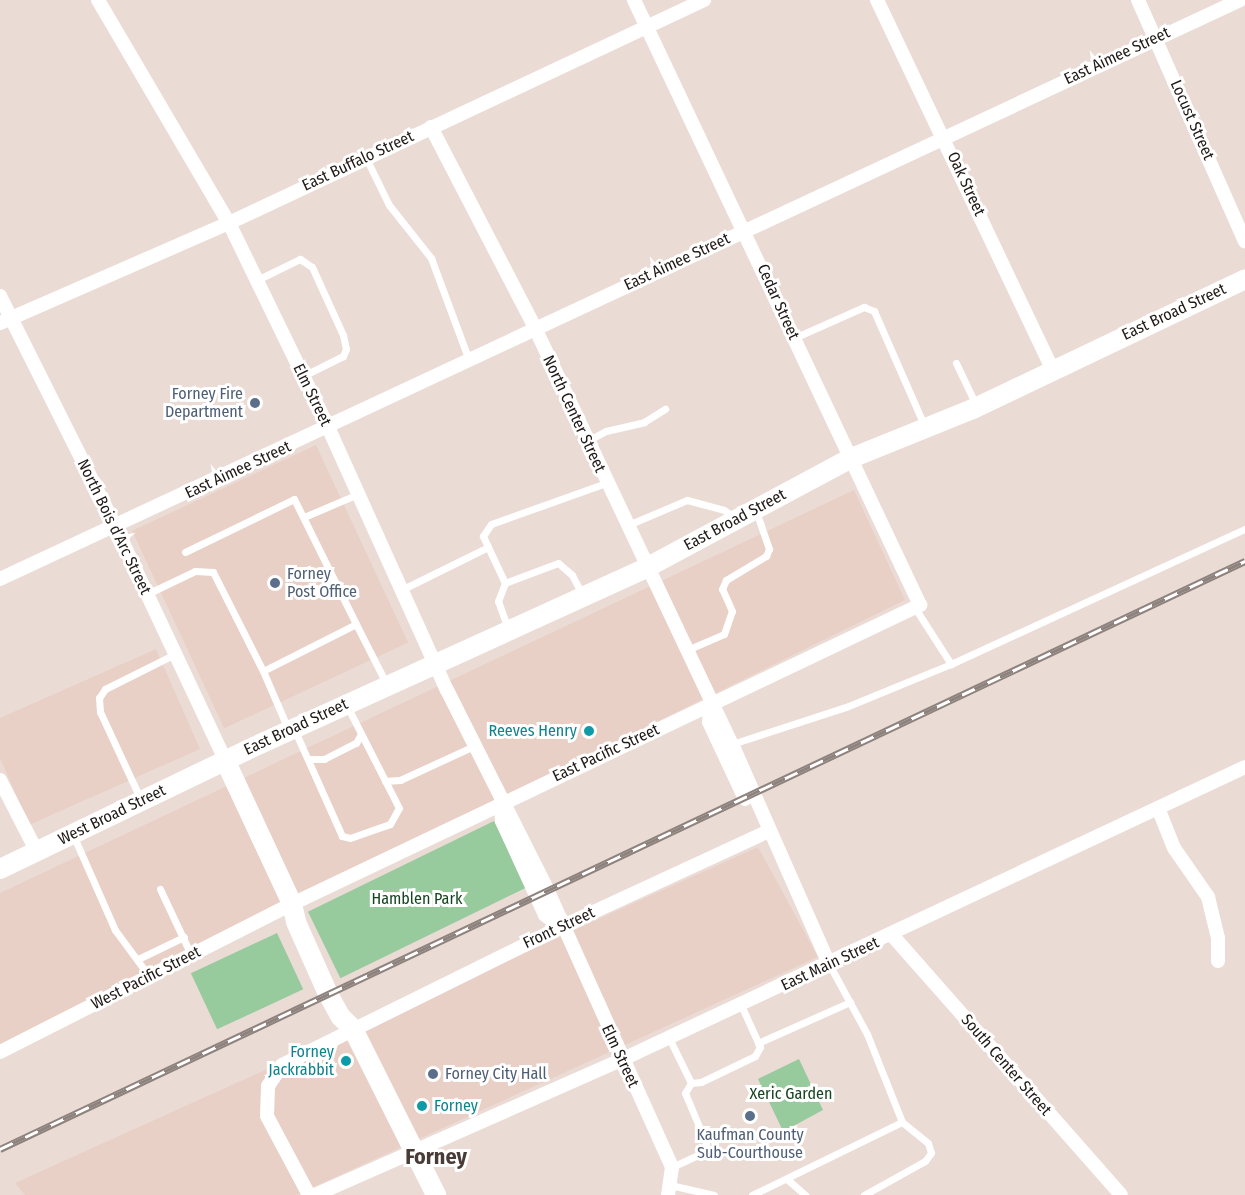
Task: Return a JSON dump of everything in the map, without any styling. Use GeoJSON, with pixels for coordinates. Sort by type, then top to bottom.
{"type":"FeatureCollection","features":[{"type":"Feature","properties":{"kind":"main road","name":"East Broad Street"},"geometry":{"type":"LineString","coordinates":[[225,760],[646,568],[849,459],[978,407],[1052,369],[1245,279]]}},
{"type":"Feature","properties":{"kind":"main road","name":"West Broad Street"},"geometry":{"type":"LineString","coordinates":[[0,869],[225,760]]}},
{"type":"Feature","properties":{"kind":"main road"},"geometry":{"type":"LineString","coordinates":[[225,760],[292,904],[305,915],[335,991],[353,1012],[353,1029],[411,1151],[436,1195]]}},
{"type":"Feature","properties":{"kind":"street","name":"Elm Street"},"geometry":{"type":"LineString","coordinates":[[98,0],[229,223],[328,427],[434,663],[501,803],[542,880],[621,1060],[672,1167]]}},
{"type":"Feature","properties":{"kind":"street","name":"Cedar Street"},"geometry":{"type":"LineString","coordinates":[[634,0],[745,230],[917,606]]}},
{"type":"Feature","properties":{"kind":"street","name":"East Buffalo Street"},"geometry":{"type":"LineString","coordinates":[[5,321],[229,223],[704,0]]}},
{"type":"Feature","properties":{"kind":"street","name":"Oak Street"},"geometry":{"type":"LineString","coordinates":[[877,0],[944,136],[1052,369]]}},
{"type":"Feature","properties":{"kind":"street","name":"Locust Street"},"geometry":{"type":"LineString","coordinates":[[1138,0],[1245,241]]}},
{"type":"Feature","properties":{"kind":"street","name":"East Aimee Street"},"geometry":{"type":"LineString","coordinates":[[0,579],[116,528],[535,328],[1240,0]]}},
{"type":"Feature","properties":{"kind":"street","name":"North Center Street"},"geometry":{"type":"LineString","coordinates":[[431,127],[535,328],[710,704],[732,744],[748,794]]}},
{"type":"Feature","properties":{"kind":"street","name":"North Bois d’Arc Street"},"geometry":{"type":"LineString","coordinates":[[0,296],[5,321],[116,528],[225,760]]}},
{"type":"Feature","properties":{"kind":"street","name":"East Pacific Street"},"geometry":{"type":"LineString","coordinates":[[292,904],[917,606]]}},
{"type":"Feature","properties":{"kind":"street","name":"North Center Street"},"geometry":{"type":"LineString","coordinates":[[710,704],[710,722],[748,794]]}},
{"type":"Feature","properties":{"kind":"street","name":"East Main Street"},"geometry":{"type":"LineString","coordinates":[[315,1195],[741,1005],[1245,767]]}},
{"type":"Feature","properties":{"kind":"street"},"geometry":{"type":"LineString","coordinates":[[0,780],[37,852]]}},
{"type":"Feature","properties":{"kind":"street"},"geometry":{"type":"LineString","coordinates":[[748,794],[829,964]]}},
{"type":"Feature","properties":{"kind":"street"},"geometry":{"type":"LineString","coordinates":[[1158,808],[1174,848],[1208,897],[1218,938],[1218,962]]}},
{"type":"Feature","properties":{"kind":"street","name":"Front Street"},"geometry":{"type":"LineString","coordinates":[[309,1195],[267,1116],[268,1086],[282,1065],[561,927],[768,832]]}},
{"type":"Feature","properties":{"kind":"street","name":"West Pacific Street"},"geometry":{"type":"LineString","coordinates":[[0,1052],[292,904]]}},
{"type":"Feature","properties":{"kind":"street","name":"South Center Street"},"geometry":{"type":"LineString","coordinates":[[892,935],[1121,1195]]}},
{"type":"Feature","properties":{"kind":"street"},"geometry":{"type":"LineString","coordinates":[[669,1190],[672,1167]]}},
{"type":"Feature","properties":{"kind":"lane"},"geometry":{"type":"LineString","coordinates":[[366,158],[389,205],[431,258],[469,360]]}},
{"type":"Feature","properties":{"kind":"lane"},"geometry":{"type":"LineString","coordinates":[[257,280],[300,259],[312,267],[343,335],[346,349],[343,356],[303,376]]}},
{"type":"Feature","properties":{"kind":"lane"},"geometry":{"type":"LineString","coordinates":[[794,338],[864,307],[874,311],[926,429]]}},
{"type":"Feature","properties":{"kind":"lane"},"geometry":{"type":"LineString","coordinates":[[956,363],[978,407]]}},
{"type":"Feature","properties":{"kind":"lane"},"geometry":{"type":"LineString","coordinates":[[587,441],[606,431],[644,422],[665,409]]}},
{"type":"Feature","properties":{"kind":"lane"},"geometry":{"type":"LineString","coordinates":[[509,629],[498,601],[505,583],[483,536],[491,524],[606,483]]}},
{"type":"Feature","properties":{"kind":"lane"},"geometry":{"type":"LineString","coordinates":[[304,517],[358,494]]}},
{"type":"Feature","properties":{"kind":"lane"},"geometry":{"type":"LineString","coordinates":[[185,552],[294,499],[387,685]]}},
{"type":"Feature","properties":{"kind":"lane"},"geometry":{"type":"LineString","coordinates":[[626,526],[687,500],[724,510],[738,519]]}},
{"type":"Feature","properties":{"kind":"lane"},"geometry":{"type":"LineString","coordinates":[[685,651],[724,634],[732,611],[722,589],[726,580],[766,556],[769,549],[756,510]]}},
{"type":"Feature","properties":{"kind":"lane"},"geometry":{"type":"LineString","coordinates":[[732,744],[846,707],[951,664],[1245,529]]}},
{"type":"Feature","properties":{"kind":"lane"},"geometry":{"type":"LineString","coordinates":[[401,590],[488,547]]}},
{"type":"Feature","properties":{"kind":"lane"},"geometry":{"type":"LineString","coordinates":[[505,583],[558,563],[572,575],[584,596]]}},
{"type":"Feature","properties":{"kind":"lane"},"geometry":{"type":"LineString","coordinates":[[147,594],[195,571],[213,572],[308,759],[342,836],[350,838],[390,824],[399,808],[346,704]]}},
{"type":"Feature","properties":{"kind":"lane"},"geometry":{"type":"LineString","coordinates":[[917,606],[951,664]]}},
{"type":"Feature","properties":{"kind":"lane"},"geometry":{"type":"LineString","coordinates":[[263,671],[356,624]]}},
{"type":"Feature","properties":{"kind":"lane"},"geometry":{"type":"LineString","coordinates":[[141,801],[100,712],[99,698],[105,689],[175,654]]}},
{"type":"Feature","properties":{"kind":"lane"},"geometry":{"type":"LineString","coordinates":[[308,759],[324,759],[356,743],[361,734]]}},
{"type":"Feature","properties":{"kind":"lane"},"geometry":{"type":"LineString","coordinates":[[385,781],[400,780],[474,746]]}},
{"type":"Feature","properties":{"kind":"lane"},"geometry":{"type":"LineString","coordinates":[[73,834],[115,930],[149,976]]}},
{"type":"Feature","properties":{"kind":"lane"},"geometry":{"type":"LineString","coordinates":[[160,889],[191,955]]}},
{"type":"Feature","properties":{"kind":"lane"},"geometry":{"type":"LineString","coordinates":[[138,959],[184,937]]}},
{"type":"Feature","properties":{"kind":"lane"},"geometry":{"type":"LineString","coordinates":[[829,964],[850,1002],[902,1122],[928,1143],[931,1153],[925,1161],[864,1195]]}},
{"type":"Feature","properties":{"kind":"lane"},"geometry":{"type":"LineString","coordinates":[[758,1043],[850,1002]]}},
{"type":"Feature","properties":{"kind":"lane"},"geometry":{"type":"LineString","coordinates":[[672,1167],[704,1152],[706,1143],[685,1093],[691,1083],[755,1056],[758,1043],[741,1005]]}},
{"type":"Feature","properties":{"kind":"lane"},"geometry":{"type":"LineString","coordinates":[[669,1038],[691,1083]]}},
{"type":"Feature","properties":{"kind":"lane"},"geometry":{"type":"LineString","coordinates":[[753,1195],[788,1180],[902,1122]]}},
{"type":"Feature","properties":{"kind":"lane"},"geometry":{"type":"LineString","coordinates":[[788,1180],[805,1195]]}},
{"type":"Feature","properties":{"kind":"lane"},"geometry":{"type":"LineString","coordinates":[[669,1190],[714,1195]]}},
{"type":"Feature","properties":{"kind":"shaded area"},"geometry":{"type":"Polygon","coordinates":[[[316,445],[408,643],[224,728],[132,531],[316,445]]]}},
{"type":"Feature","properties":{"kind":"shaded area"},"geometry":{"type":"Polygon","coordinates":[[[854,490],[905,600],[0,1044],[0,893],[854,490]]]}},
{"type":"Feature","properties":{"kind":"shaded area"},"geometry":{"type":"Polygon","coordinates":[[[156,649],[200,749],[29,825],[0,758],[0,718],[156,649]]]}},
{"type":"Feature","properties":{"kind":"shaded area"},"geometry":{"type":"Polygon","coordinates":[[[758,847],[818,957],[296,1195],[25,1195],[15,1183],[758,847]]]}},
{"type":"Feature","properties":{"kind":"green space","name":"Hamblen Park"},"geometry":{"type":"Polygon","coordinates":[[[494,821],[526,888],[340,978],[308,912],[494,821]]]}},
{"type":"Feature","properties":{"kind":"green space"},"geometry":{"type":"Polygon","coordinates":[[[277,933],[303,989],[217,1029],[191,973],[277,933]]]}},
{"type":"Feature","properties":{"kind":"green space","name":"Xeric Garden"},"geometry":{"type":"Polygon","coordinates":[[[799,1059],[823,1110],[786,1130],[782,1129],[758,1079],[799,1059]]]}},
{"type":"Feature","properties":{"kind":"railway"},"geometry":{"type":"LineString","coordinates":[[0,1149],[1245,561]]}},
{"type":"Feature","properties":{"kind":"place","name":"Forney Fire Department"},"geometry":{"type":"Point","coordinates":[255,403]}},
{"type":"Feature","properties":{"kind":"place","name":"Forney Post Office"},"geometry":{"type":"Point","coordinates":[275,583]}},
{"type":"Feature","properties":{"kind":"place","name":"Reeves Henry"},"geometry":{"type":"Point","coordinates":[589,731]}},
{"type":"Feature","properties":{"kind":"place","name":"Forney Jackrabbit"},"geometry":{"type":"Point","coordinates":[346,1061]}},
{"type":"Feature","properties":{"kind":"place","name":"Forney City Hall"},"geometry":{"type":"Point","coordinates":[433,1074]}},
{"type":"Feature","properties":{"kind":"place","name":"Forney"},"geometry":{"type":"Point","coordinates":[422,1106]}},
{"type":"Feature","properties":{"kind":"place","name":"Kaufman County Sub-Courthouse"},"geometry":{"type":"Point","coordinates":[750,1116]}},
{"type":"Feature","properties":{"kind":"district","name":"Forney"},"geometry":{"type":"Point","coordinates":[436,1157]}}]}
